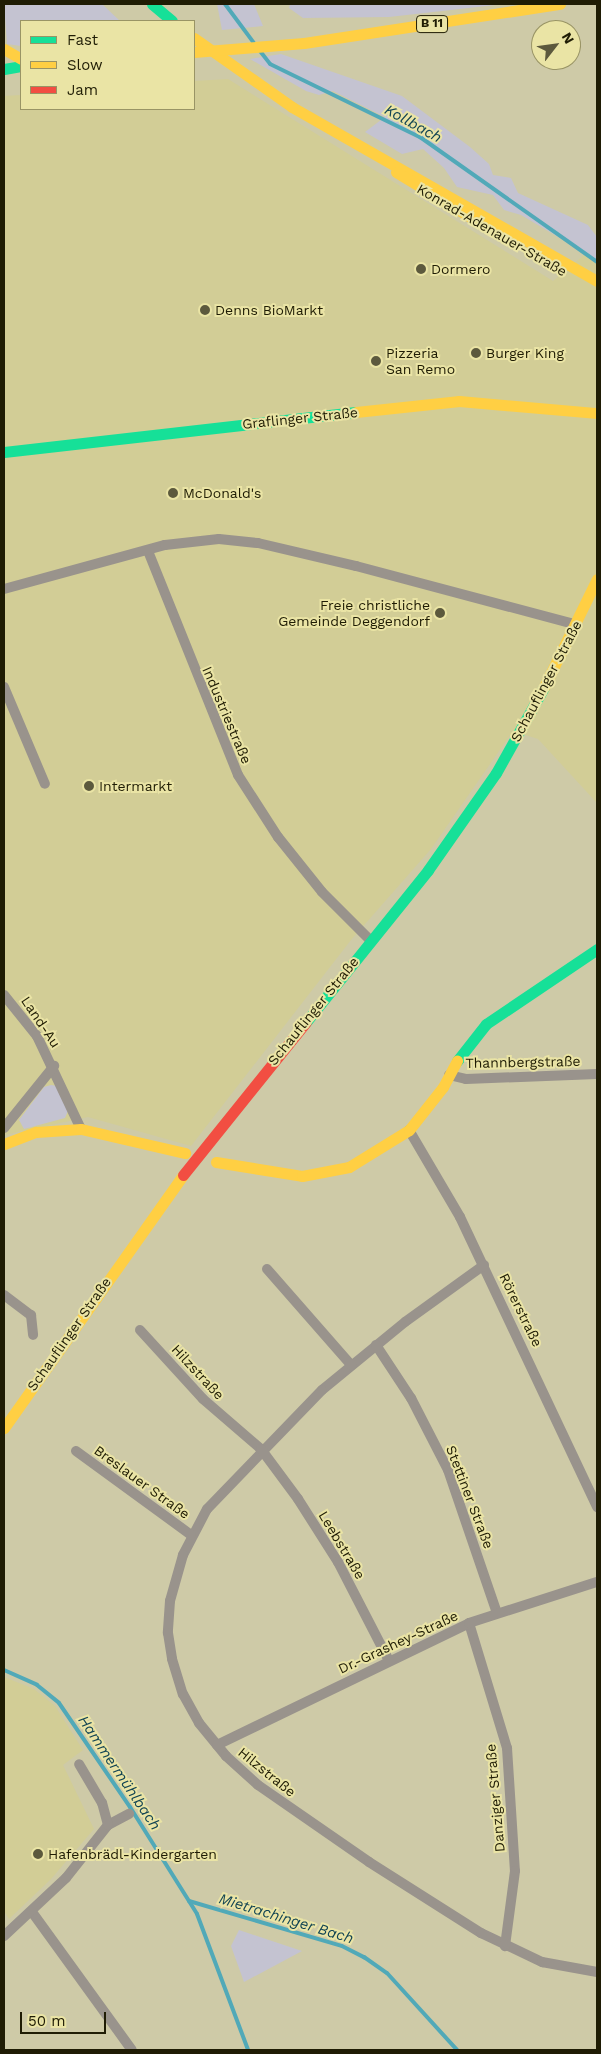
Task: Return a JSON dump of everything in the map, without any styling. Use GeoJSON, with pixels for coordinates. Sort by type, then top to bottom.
{"type":"FeatureCollection","features":[{"type":"Feature","properties":{"kind":"street"},"geometry":{"type":"LineString","coordinates":[[152,4],[171,20]]}},
{"type":"Feature","properties":{"kind":"street","name":"B 11"},"geometry":{"type":"LineString","coordinates":[[195,52],[304,43],[560,4]]}},
{"type":"Feature","properties":{"kind":"street","name":"Konrad-Adenauer-Straße"},"geometry":{"type":"LineString","coordinates":[[195,39],[292,107],[391,166],[420,177],[597,281]]}},
{"type":"Feature","properties":{"kind":"street"},"geometry":{"type":"LineString","coordinates":[[4,48],[20,58]]}},
{"type":"Feature","properties":{"kind":"street"},"geometry":{"type":"LineString","coordinates":[[4,69],[20,66]]}},
{"type":"Feature","properties":{"kind":"street","name":"Konrad-Adenauer-Straße"},"geometry":{"type":"LineString","coordinates":[[391,166],[397,174],[436,199],[597,291]]}},
{"type":"Feature","properties":{"kind":"street","name":"Graflinger Straße"},"geometry":{"type":"LineString","coordinates":[[4,452],[459,401],[597,413]]}},
{"type":"Feature","properties":{"kind":"street"},"geometry":{"type":"LineString","coordinates":[[4,589],[165,545],[218,539],[258,543],[577,625]]}},
{"type":"Feature","properties":{"kind":"street","name":"Industriestraße"},"geometry":{"type":"LineString","coordinates":[[148,551],[238,775],[322,892],[371,941]]}},
{"type":"Feature","properties":{"kind":"street","name":"Schauflinger Straße"},"geometry":{"type":"LineString","coordinates":[[4,1428],[183,1175],[428,870],[496,772],[577,625],[597,579]]}},
{"type":"Feature","properties":{"kind":"street"},"geometry":{"type":"LineString","coordinates":[[4,687],[46,784]]}},
{"type":"Feature","properties":{"kind":"street"},"geometry":{"type":"LineString","coordinates":[[216,1162],[302,1176],[322,1174],[382,1150],[409,1130],[449,1075],[463,1048],[486,1024],[597,949]]}},
{"type":"Feature","properties":{"kind":"street","name":"Land-Au"},"geometry":{"type":"LineString","coordinates":[[4,994],[37,1036],[54,1066],[80,1129]]}},
{"type":"Feature","properties":{"kind":"street","name":"Land-Au"},"geometry":{"type":"LineString","coordinates":[[4,1128],[54,1066]]}},
{"type":"Feature","properties":{"kind":"street","name":"Thannbergstraße"},"geometry":{"type":"LineString","coordinates":[[449,1075],[466,1079],[525,1074],[597,1074]]}},
{"type":"Feature","properties":{"kind":"street"},"geometry":{"type":"LineString","coordinates":[[4,1144],[36,1132],[80,1129],[185,1153]]}},
{"type":"Feature","properties":{"kind":"street","name":"Rörerstraße"},"geometry":{"type":"LineString","coordinates":[[409,1130],[484,1265],[597,1506]]}},
{"type":"Feature","properties":{"kind":"street","name":"Hilzstraße"},"geometry":{"type":"LineString","coordinates":[[484,1265],[351,1365],[261,1450],[206,1509],[192,1535],[170,1601],[168,1633],[183,1694],[199,1723],[217,1745],[258,1785],[305,1819],[424,1898],[505,1946],[542,1962],[597,1972]]}},
{"type":"Feature","properties":{"kind":"street"},"geometry":{"type":"LineString","coordinates":[[267,1269],[351,1365]]}},
{"type":"Feature","properties":{"kind":"street"},"geometry":{"type":"LineString","coordinates":[[4,1295],[31,1315],[33,1335]]}},
{"type":"Feature","properties":{"kind":"street","name":"Hilzstraße"},"geometry":{"type":"LineString","coordinates":[[140,1330],[203,1399],[261,1450]]}},
{"type":"Feature","properties":{"kind":"street","name":"Stettiner Straße"},"geometry":{"type":"LineString","coordinates":[[376,1346],[411,1398],[448,1470],[497,1613]]}},
{"type":"Feature","properties":{"kind":"street","name":"Leebstraße"},"geometry":{"type":"LineString","coordinates":[[261,1450],[338,1562],[389,1661]]}},
{"type":"Feature","properties":{"kind":"street","name":"Breslauer Straße"},"geometry":{"type":"LineString","coordinates":[[76,1451],[192,1535]]}},
{"type":"Feature","properties":{"kind":"street","name":"Dr.-Grashey-Straße"},"geometry":{"type":"LineString","coordinates":[[217,1745],[469,1623],[597,1582]]}},
{"type":"Feature","properties":{"kind":"street","name":"Danziger Straße"},"geometry":{"type":"LineString","coordinates":[[469,1623],[507,1748],[515,1871],[505,1946]]}},
{"type":"Feature","properties":{"kind":"street"},"geometry":{"type":"LineString","coordinates":[[78,1764],[102,1803],[108,1825]]}},
{"type":"Feature","properties":{"kind":"street"},"geometry":{"type":"LineString","coordinates":[[4,1936],[32,1912],[95,1845],[108,1825],[128,1814]]}},
{"type":"Feature","properties":{"kind":"street"},"geometry":{"type":"LineString","coordinates":[[32,1912],[128,2049]]}},
{"type":"Feature","properties":{"kind":"shaded area"},"geometry":{"type":"Polygon","coordinates":[[[4,4],[102,4],[119,20],[20,20],[20,46],[7,44],[4,4]]]}},
{"type":"Feature","properties":{"kind":"shaded area"},"geometry":{"type":"Polygon","coordinates":[[[217,4],[254,4],[263,26],[222,30],[217,4]]]}},
{"type":"Feature","properties":{"kind":"shaded area"},"geometry":{"type":"Polygon","coordinates":[[[290,4],[504,4],[389,17],[303,18],[289,8],[290,4]]]}},
{"type":"Feature","properties":{"kind":"shaded area"},"geometry":{"type":"Polygon","coordinates":[[[281,54],[402,96],[470,147],[489,164],[493,175],[511,178],[518,193],[588,225],[597,237],[597,260],[521,215],[504,210],[493,195],[457,187],[444,168],[423,149],[402,154],[365,132],[385,117],[333,91],[319,95],[306,91],[250,59],[281,54]]]}},
{"type":"Feature","properties":{"kind":"shaded area"},"geometry":{"type":"Polygon","coordinates":[[[228,79],[553,281],[597,244],[597,803],[538,739],[513,731],[431,849],[351,940],[191,1146],[88,1117],[4,1135],[4,96],[20,95],[20,110],[195,110],[195,81],[228,79]]]}},
{"type":"Feature","properties":{"kind":"shaded area"},"geometry":{"type":"Polygon","coordinates":[[[57,1086],[68,1111],[65,1118],[24,1129],[19,1120],[44,1087],[57,1086]]]}},
{"type":"Feature","properties":{"kind":"shaded area"},"geometry":{"type":"Polygon","coordinates":[[[4,1677],[34,1689],[55,1706],[83,1750],[63,1765],[94,1829],[51,1879],[9,1919],[4,1911],[4,1677]]]}},
{"type":"Feature","properties":{"kind":"shaded area"},"geometry":{"type":"Polygon","coordinates":[[[239,1930],[302,1951],[244,1982],[231,1946],[239,1930]]]}},
{"type":"Feature","properties":{"kind":"waterway","name":"Kollbach"},"geometry":{"type":"LineString","coordinates":[[225,4],[254,43]]}},
{"type":"Feature","properties":{"kind":"waterway","name":"Kollbach"},"geometry":{"type":"LineString","coordinates":[[260,51],[270,64],[420,137],[597,262]]}},
{"type":"Feature","properties":{"kind":"waterway","name":"Hammermühlbach"},"geometry":{"type":"LineString","coordinates":[[4,1670],[37,1685],[59,1703],[130,1807],[197,1914],[248,2050]]}},
{"type":"Feature","properties":{"kind":"waterway","name":"Mietrachinger Bach"},"geometry":{"type":"LineString","coordinates":[[189,1901],[342,1946],[364,1957],[387,1973],[457,2050]]}},
{"type":"Feature","properties":{"kind":"traffic: fast"},"geometry":{"type":"LineString","coordinates":[[152,4],[171,20]]}},
{"type":"Feature","properties":{"kind":"traffic: fast"},"geometry":{"type":"LineString","coordinates":[[4,69],[20,66]]}},
{"type":"Feature","properties":{"kind":"traffic: fast"},"geometry":{"type":"LineString","coordinates":[[4,452],[356,412]]}},
{"type":"Feature","properties":{"kind":"traffic: fast"},"geometry":{"type":"LineString","coordinates":[[306,1022],[428,870],[496,773],[544,687]]}},
{"type":"Feature","properties":{"kind":"traffic: fast"},"geometry":{"type":"LineString","coordinates":[[457,1061],[486,1024],[597,949]]}},
{"type":"Feature","properties":{"kind":"traffic: slow"},"geometry":{"type":"LineString","coordinates":[[195,52],[304,43],[560,4]]}},
{"type":"Feature","properties":{"kind":"traffic: slow"},"geometry":{"type":"LineString","coordinates":[[195,39],[292,107],[597,281]]}},
{"type":"Feature","properties":{"kind":"traffic: slow"},"geometry":{"type":"LineString","coordinates":[[4,49],[20,58]]}},
{"type":"Feature","properties":{"kind":"traffic: slow"},"geometry":{"type":"LineString","coordinates":[[396,172],[482,224]]}},
{"type":"Feature","properties":{"kind":"traffic: slow"},"geometry":{"type":"LineString","coordinates":[[356,412],[459,401],[597,413]]}},
{"type":"Feature","properties":{"kind":"traffic: slow"},"geometry":{"type":"LineString","coordinates":[[544,687],[597,579]]}},
{"type":"Feature","properties":{"kind":"traffic: slow"},"geometry":{"type":"LineString","coordinates":[[216,1162],[302,1176],[349,1167],[409,1130],[443,1087],[457,1061]]}},
{"type":"Feature","properties":{"kind":"traffic: slow"},"geometry":{"type":"LineString","coordinates":[[4,1144],[36,1132],[81,1129],[185,1153]]}},
{"type":"Feature","properties":{"kind":"traffic: slow"},"geometry":{"type":"LineString","coordinates":[[4,1428],[183,1175]]}},
{"type":"Feature","properties":{"kind":"traffic: jam"},"geometry":{"type":"LineString","coordinates":[[183,1175],[306,1022]]}},
{"type":"Feature","properties":{"kind":"place","name":"Dormero"},"geometry":{"type":"Point","coordinates":[421,269]}},
{"type":"Feature","properties":{"kind":"place","name":"Denns BioMarkt"},"geometry":{"type":"Point","coordinates":[205,310]}},
{"type":"Feature","properties":{"kind":"place","name":"Burger King"},"geometry":{"type":"Point","coordinates":[476,353]}},
{"type":"Feature","properties":{"kind":"place","name":"Pizzeria San Remo"},"geometry":{"type":"Point","coordinates":[376,361]}},
{"type":"Feature","properties":{"kind":"place","name":"McDonald's"},"geometry":{"type":"Point","coordinates":[173,493]}},
{"type":"Feature","properties":{"kind":"place","name":"Freie christliche Gemeinde Deggendorf"},"geometry":{"type":"Point","coordinates":[440,613]}},
{"type":"Feature","properties":{"kind":"place","name":"Intermarkt"},"geometry":{"type":"Point","coordinates":[89,786]}},
{"type":"Feature","properties":{"kind":"place","name":"Hafenbrädl-Kindergarten"},"geometry":{"type":"Point","coordinates":[38,1854]}}]}
